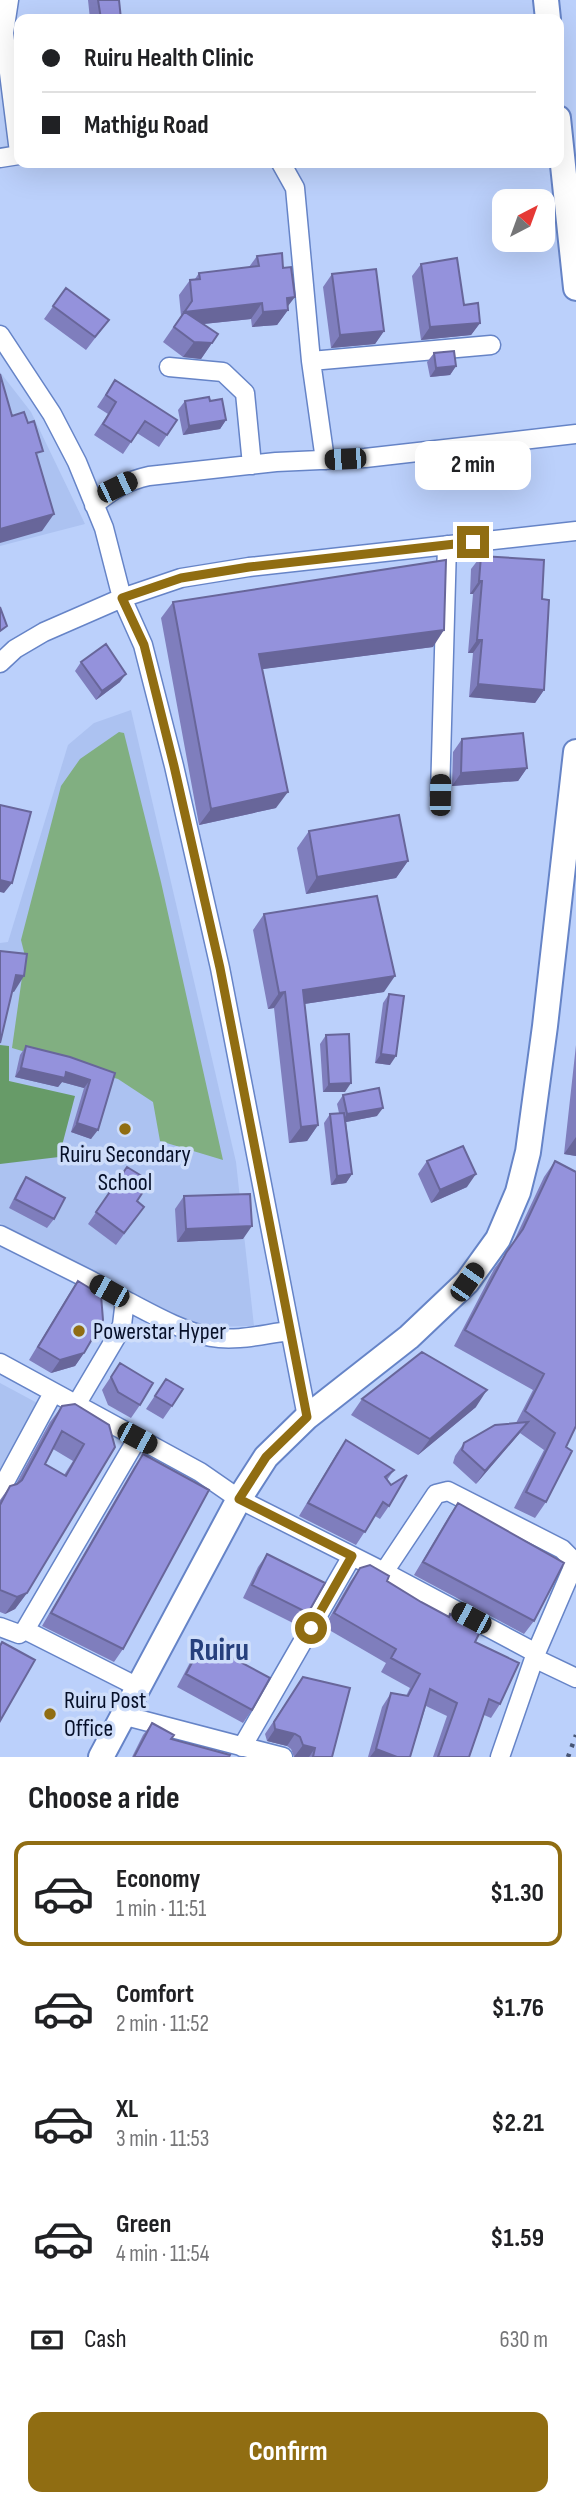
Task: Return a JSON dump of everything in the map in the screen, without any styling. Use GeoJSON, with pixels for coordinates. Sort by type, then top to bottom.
{"type":"FeatureCollection","features":[{"type":"Feature","properties":{"kind":"main road"},"geometry":{"type":"LineString","coordinates":[[564,150],[571,188],[576,288]]}},
{"type":"Feature","properties":{"kind":"main road"},"geometry":{"type":"LineString","coordinates":[[101,1757],[239,1499],[266,1457],[307,1417],[409,1337],[467,1282],[498,1239],[518,1192],[528,1152],[544,1038],[576,751]]}},
{"type":"Feature","properties":{"kind":"street"},"geometry":{"type":"LineString","coordinates":[[9,0],[4,33],[14,118]]}},
{"type":"Feature","properties":{"kind":"street"},"geometry":{"type":"LineString","coordinates":[[284,168],[295,188],[311,361],[325,460]]}},
{"type":"Feature","properties":{"kind":"street"},"geometry":{"type":"LineString","coordinates":[[0,335],[52,415],[77,462],[104,528],[122,598],[144,645],[211,928],[307,1417]]}},
{"type":"Feature","properties":{"kind":"street"},"geometry":{"type":"LineString","coordinates":[[311,361],[491,345]]}},
{"type":"Feature","properties":{"kind":"street"},"geometry":{"type":"LineString","coordinates":[[169,367],[223,372],[235,382],[244,393],[251,465]]}},
{"type":"Feature","properties":{"kind":"street"},"geometry":{"type":"LineString","coordinates":[[94,505],[129,481],[251,465],[365,458],[576,433]]}},
{"type":"Feature","properties":{"kind":"street"},"geometry":{"type":"LineString","coordinates":[[0,663],[15,649],[44,632],[122,598],[181,578],[576,531]]}},
{"type":"Feature","properties":{"kind":"street"},"geometry":{"type":"LineString","coordinates":[[440,795],[447,545]]}},
{"type":"Feature","properties":{"kind":"street"},"geometry":{"type":"LineString","coordinates":[[0,1235],[176,1326],[213,1338],[241,1338],[289,1331]]}},
{"type":"Feature","properties":{"kind":"street"},"geometry":{"type":"LineString","coordinates":[[76,1405],[118,1334],[122,1325],[124,1300]]}},
{"type":"Feature","properties":{"kind":"street"},"geometry":{"type":"LineString","coordinates":[[0,1363],[200,1472],[239,1499],[384,1572],[576,1678]]}},
{"type":"Feature","properties":{"kind":"street"},"geometry":{"type":"LineString","coordinates":[[0,1491],[53,1393]]}},
{"type":"Feature","properties":{"kind":"street"},"geometry":{"type":"LineString","coordinates":[[0,1626],[19,1634],[25,1630],[137,1438]]}},
{"type":"Feature","properties":{"kind":"street"},"geometry":{"type":"LineString","coordinates":[[384,1572],[436,1494],[448,1491],[562,1549],[569,1556],[573,1567],[535,1655],[500,1757]]}},
{"type":"Feature","properties":{"kind":"street"},"geometry":{"type":"LineString","coordinates":[[242,1747],[352,1556]]}},
{"type":"Feature","properties":{"kind":"street"},"geometry":{"type":"LineString","coordinates":[[25,1630],[138,1687]]}},
{"type":"Feature","properties":{"kind":"street"},"geometry":{"type":"LineString","coordinates":[[122,1715],[283,1757]]}},
{"type":"Feature","properties":{"kind":"shaded area"},"geometry":{"type":"Polygon","coordinates":[[[0,372],[31,412],[85,524],[0,546],[0,372]]]}},
{"type":"Feature","properties":{"kind":"shaded area"},"geometry":{"type":"Polygon","coordinates":[[[131,710],[236,1162],[254,1326],[196,1327],[0,1223],[0,943],[8,942],[68,745],[94,723],[131,710]]]}},
{"type":"Feature","properties":{"kind":"shaded area"},"geometry":{"type":"Polygon","coordinates":[[[0,1383],[41,1405],[0,1481],[0,1383]]]}},
{"type":"Feature","properties":{"kind":"green space"},"geometry":{"type":"Polygon","coordinates":[[[119,732],[124,733],[161,882],[223,1160],[160,1141],[153,1102],[118,1079],[12,1048],[25,956],[21,940],[61,786],[80,759],[119,732]]]}},
{"type":"Feature","properties":{"kind":"green space"},"geometry":{"type":"Polygon","coordinates":[[[0,1045],[9,1046],[9,1081],[75,1096],[59,1157],[0,1164],[0,1045]]]}},
{"type":"Feature","properties":{"kind":"building"},"geometry":{"type":"Polygon","coordinates":[[[98,0],[119,0],[120,14],[100,14],[98,0]]]}},
{"type":"Feature","properties":{"kind":"building"},"geometry":{"type":"Polygon","coordinates":[[[282,253],[283,268],[291,267],[295,297],[287,298],[288,310],[263,312],[262,303],[185,312],[218,334],[212,343],[194,342],[174,327],[192,301],[190,280],[200,279],[199,273],[259,266],[257,256],[282,253]]]}},
{"type":"Feature","properties":{"kind":"building"},"geometry":{"type":"Polygon","coordinates":[[[457,258],[464,305],[478,303],[480,323],[430,327],[421,264],[457,258]]]}},
{"type":"Feature","properties":{"kind":"building"},"geometry":{"type":"Polygon","coordinates":[[[376,269],[384,331],[340,335],[332,274],[376,269]]]}},
{"type":"Feature","properties":{"kind":"building"},"geometry":{"type":"Polygon","coordinates":[[[66,288],[109,320],[95,337],[53,306],[66,288]]]}},
{"type":"Feature","properties":{"kind":"building"},"geometry":{"type":"Polygon","coordinates":[[[454,351],[456,366],[436,368],[434,353],[454,351]]]}},
{"type":"Feature","properties":{"kind":"building"},"geometry":{"type":"Polygon","coordinates":[[[0,374],[12,416],[24,412],[28,423],[34,421],[43,451],[36,453],[54,514],[0,529],[0,374]]]}},
{"type":"Feature","properties":{"kind":"building"},"geometry":{"type":"Polygon","coordinates":[[[115,380],[177,420],[167,435],[145,421],[131,442],[103,424],[116,402],[106,395],[115,380]]]}},
{"type":"Feature","properties":{"kind":"building"},"geometry":{"type":"Polygon","coordinates":[[[209,397],[210,401],[222,399],[226,420],[189,426],[185,401],[209,397]]]}},
{"type":"Feature","properties":{"kind":"building"},"geometry":{"type":"Polygon","coordinates":[[[481,556],[544,560],[542,599],[549,600],[544,690],[478,684],[482,640],[477,640],[482,581],[479,581],[481,556]]]}},
{"type":"Feature","properties":{"kind":"building"},"geometry":{"type":"Polygon","coordinates":[[[446,560],[444,630],[259,654],[288,792],[211,809],[173,602],[446,560]]]}},
{"type":"Feature","properties":{"kind":"building"},"geometry":{"type":"Polygon","coordinates":[[[0,607],[7,626],[0,631],[0,607]]]}},
{"type":"Feature","properties":{"kind":"building"},"geometry":{"type":"Polygon","coordinates":[[[106,644],[126,674],[102,691],[81,662],[106,644]]]}},
{"type":"Feature","properties":{"kind":"building"},"geometry":{"type":"Polygon","coordinates":[[[523,733],[527,768],[461,773],[462,739],[523,733]]]}},
{"type":"Feature","properties":{"kind":"building"},"geometry":{"type":"Polygon","coordinates":[[[0,805],[31,812],[12,883],[0,880],[0,805]]]}},
{"type":"Feature","properties":{"kind":"building"},"geometry":{"type":"Polygon","coordinates":[[[399,815],[408,861],[317,877],[309,831],[399,815]]]}},
{"type":"Feature","properties":{"kind":"building"},"geometry":{"type":"Polygon","coordinates":[[[377,896],[395,976],[303,990],[318,1125],[301,1127],[285,992],[279,993],[264,914],[377,896]]]}},
{"type":"Feature","properties":{"kind":"building"},"geometry":{"type":"Polygon","coordinates":[[[0,951],[27,954],[24,976],[16,975],[0,1043],[0,951]]]}},
{"type":"Feature","properties":{"kind":"building"},"geometry":{"type":"Polygon","coordinates":[[[389,994],[404,996],[396,1056],[381,1054],[389,994]]]}},
{"type":"Feature","properties":{"kind":"building"},"geometry":{"type":"Polygon","coordinates":[[[349,1034],[351,1083],[329,1084],[326,1035],[349,1034]]]}},
{"type":"Feature","properties":{"kind":"building"},"geometry":{"type":"Polygon","coordinates":[[[26,1046],[70,1057],[115,1073],[98,1130],[77,1123],[90,1080],[66,1072],[65,1078],[21,1068],[26,1046]]]}},
{"type":"Feature","properties":{"kind":"building"},"geometry":{"type":"Polygon","coordinates":[[[379,1088],[383,1108],[347,1114],[343,1095],[379,1088]]]}},
{"type":"Feature","properties":{"kind":"building"},"geometry":{"type":"Polygon","coordinates":[[[344,1113],[352,1174],[337,1176],[330,1114],[344,1113]]]}},
{"type":"Feature","properties":{"kind":"building"},"geometry":{"type":"Polygon","coordinates":[[[463,1146],[476,1174],[440,1190],[427,1161],[463,1146]]]}},
{"type":"Feature","properties":{"kind":"building"},"geometry":{"type":"Polygon","coordinates":[[[555,1161],[576,1172],[576,1426],[566,1447],[572,1451],[546,1502],[526,1492],[555,1433],[525,1411],[544,1374],[465,1330],[506,1253],[523,1229],[555,1161]]]}},
{"type":"Feature","properties":{"kind":"building"},"geometry":{"type":"Polygon","coordinates":[[[127,1167],[150,1181],[137,1201],[144,1207],[124,1233],[96,1212],[127,1167]]]}},
{"type":"Feature","properties":{"kind":"building"},"geometry":{"type":"Polygon","coordinates":[[[26,1177],[65,1198],[54,1219],[15,1199],[26,1177]]]}},
{"type":"Feature","properties":{"kind":"building"},"geometry":{"type":"Polygon","coordinates":[[[250,1194],[252,1226],[186,1229],[184,1196],[250,1194]]]}},
{"type":"Feature","properties":{"kind":"building"},"geometry":{"type":"Polygon","coordinates":[[[78,1281],[101,1295],[103,1320],[84,1353],[60,1360],[38,1347],[78,1281]]]}},
{"type":"Feature","properties":{"kind":"building"},"geometry":{"type":"Polygon","coordinates":[[[422,1352],[487,1390],[430,1439],[362,1399],[422,1352]]]}},
{"type":"Feature","properties":{"kind":"building"},"geometry":{"type":"Polygon","coordinates":[[[120,1363],[153,1383],[140,1405],[118,1392],[111,1377],[120,1363]]]}},
{"type":"Feature","properties":{"kind":"building"},"geometry":{"type":"Polygon","coordinates":[[[166,1379],[183,1389],[172,1406],[155,1396],[166,1379]]]}},
{"type":"Feature","properties":{"kind":"building"},"geometry":{"type":"Polygon","coordinates":[[[75,1404],[109,1425],[115,1447],[27,1593],[17,1597],[0,1590],[0,1505],[10,1486],[22,1480],[62,1406],[75,1404]],[[62,1431],[45,1464],[66,1476],[84,1444],[62,1431]]]}},
{"type":"Feature","properties":{"kind":"building"},"geometry":{"type":"Polygon","coordinates":[[[528,1422],[485,1471],[462,1450],[464,1443],[495,1425],[528,1422]]]}},
{"type":"Feature","properties":{"kind":"building"},"geometry":{"type":"Polygon","coordinates":[[[346,1440],[394,1470],[385,1477],[391,1485],[407,1475],[389,1506],[383,1502],[365,1532],[308,1503],[346,1440]]]}},
{"type":"Feature","properties":{"kind":"building"},"geometry":{"type":"Polygon","coordinates":[[[143,1454],[209,1490],[123,1649],[51,1613],[143,1454]]]}},
{"type":"Feature","properties":{"kind":"building"},"geometry":{"type":"Polygon","coordinates":[[[458,1503],[564,1563],[534,1621],[423,1562],[458,1503]]]}},
{"type":"Feature","properties":{"kind":"building"},"geometry":{"type":"Polygon","coordinates":[[[267,1554],[325,1583],[308,1613],[252,1585],[267,1554]]]}},
{"type":"Feature","properties":{"kind":"building"},"geometry":{"type":"Polygon","coordinates":[[[370,1565],[389,1576],[387,1581],[421,1602],[481,1630],[475,1642],[519,1663],[500,1704],[489,1699],[469,1757],[438,1757],[457,1703],[430,1689],[410,1757],[397,1757],[376,1749],[391,1693],[408,1696],[420,1674],[391,1658],[396,1649],[334,1613],[360,1568],[370,1565]]]}},
{"type":"Feature","properties":{"kind":"building"},"geometry":{"type":"Polygon","coordinates":[[[2,1642],[35,1660],[0,1721],[0,1646],[2,1642]]]}},
{"type":"Feature","properties":{"kind":"building"},"geometry":{"type":"Polygon","coordinates":[[[203,1642],[270,1678],[252,1710],[186,1674],[203,1642]]]}},
{"type":"Feature","properties":{"kind":"building"},"geometry":{"type":"Polygon","coordinates":[[[303,1677],[350,1688],[332,1757],[313,1757],[315,1748],[303,1745],[300,1737],[295,1734],[275,1729],[274,1722],[303,1677]]]}},
{"type":"Feature","properties":{"kind":"building"},"geometry":{"type":"Polygon","coordinates":[[[152,1723],[174,1735],[171,1739],[230,1755],[134,1757],[152,1723]]]}},
{"type":"Feature","properties":{"kind":"railway"},"geometry":{"type":"LineString","coordinates":[[568,1757],[576,1735]]}},
{"type":"Feature","properties":{"kind":"place","name":"Ruiru Secondary School"},"geometry":{"type":"Point","coordinates":[125,1129]}},
{"type":"Feature","properties":{"kind":"place","name":"Powerstar Hyper"},"geometry":{"type":"Point","coordinates":[79,1331]}},
{"type":"Feature","properties":{"kind":"place","name":"Ruiru Post Office"},"geometry":{"type":"Point","coordinates":[50,1714]}},
{"type":"Feature","properties":{"kind":"district","name":"Ruiru"},"geometry":{"type":"Point","coordinates":[219,1649]}},
{"type":"Feature","properties":{"kind":"route"},"geometry":{"type":"LineString","coordinates":[[311,1628],[352,1556],[239,1499],[266,1457],[307,1417],[220,968],[144,645],[122,598],[181,578],[249,567],[473,542]]}}]}
